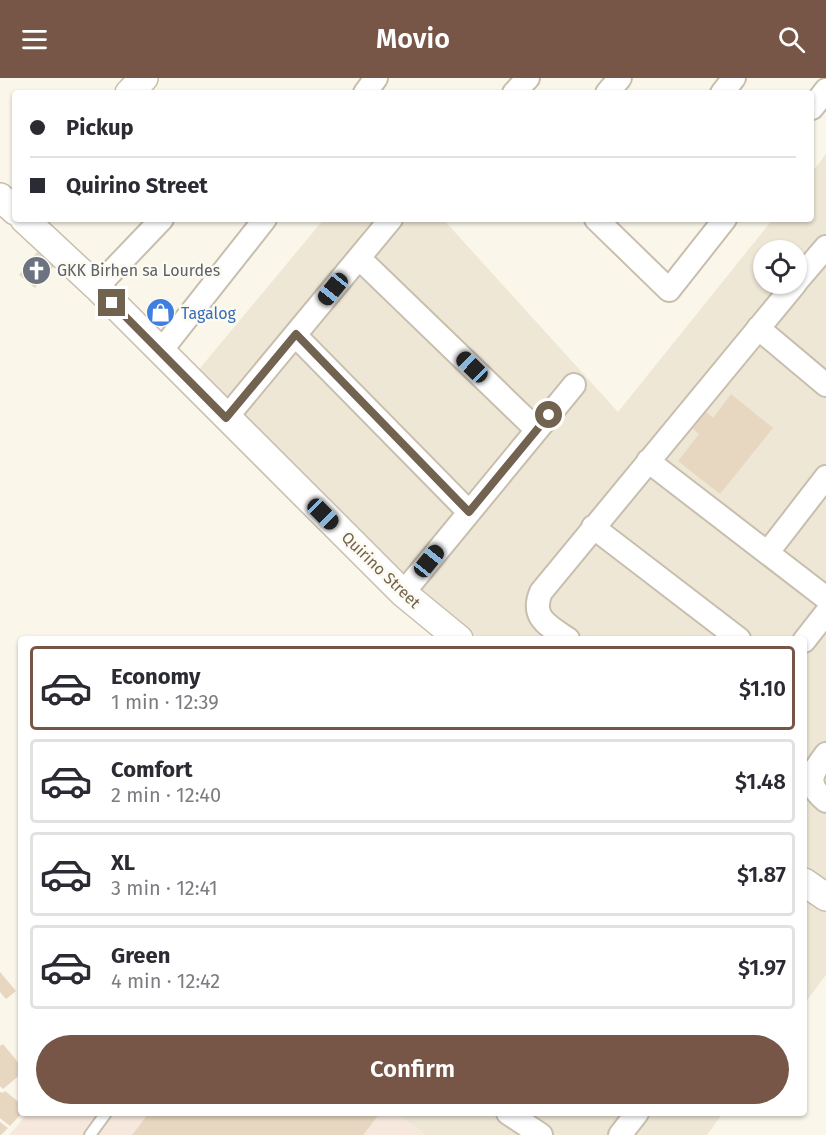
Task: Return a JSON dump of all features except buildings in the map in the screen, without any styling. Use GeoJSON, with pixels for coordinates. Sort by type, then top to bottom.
{"type":"FeatureCollection","features":[{"type":"Feature","properties":{"kind":"street"},"geometry":{"type":"LineString","coordinates":[[132,90],[144,78]]}},
{"type":"Feature","properties":{"kind":"street"},"geometry":{"type":"LineString","coordinates":[[366,90],[376,78]]}},
{"type":"Feature","properties":{"kind":"street"},"geometry":{"type":"LineString","coordinates":[[517,90],[528,78]]}},
{"type":"Feature","properties":{"kind":"street"},"geometry":{"type":"LineString","coordinates":[[610,90],[620,78]]}},
{"type":"Feature","properties":{"kind":"street"},"geometry":{"type":"LineString","coordinates":[[724,90],[734,78]]}},
{"type":"Feature","properties":{"kind":"street"},"geometry":{"type":"LineString","coordinates":[[814,105],[826,90]]}},
{"type":"Feature","properties":{"kind":"street","name":"Quirino Street"},"geometry":{"type":"LineString","coordinates":[[28,222],[97,288],[403,593],[455,636]]}},
{"type":"Feature","properties":{"kind":"street"},"geometry":{"type":"LineString","coordinates":[[97,288],[159,222]]}},
{"type":"Feature","properties":{"kind":"street"},"geometry":{"type":"LineString","coordinates":[[160,351],[263,222]]}},
{"type":"Feature","properties":{"kind":"street"},"geometry":{"type":"LineString","coordinates":[[226,418],[389,222]]}},
{"type":"Feature","properties":{"kind":"street"},"geometry":{"type":"LineString","coordinates":[[606,223],[669,290],[723,222]]}},
{"type":"Feature","properties":{"kind":"street"},"geometry":{"type":"LineString","coordinates":[[807,277],[826,246]]}},
{"type":"Feature","properties":{"kind":"street"},"geometry":{"type":"LineString","coordinates":[[359,258],[537,430]]}},
{"type":"Feature","properties":{"kind":"street"},"geometry":{"type":"LineString","coordinates":[[564,636],[544,621],[538,613],[537,600],[545,585],[758,328],[791,294]]}},
{"type":"Feature","properties":{"kind":"street"},"geometry":{"type":"LineString","coordinates":[[758,328],[826,385]]}},
{"type":"Feature","properties":{"kind":"street"},"geometry":{"type":"LineString","coordinates":[[296,334],[469,512]]}},
{"type":"Feature","properties":{"kind":"street"},"geometry":{"type":"LineString","coordinates":[[403,593],[574,385]]}},
{"type":"Feature","properties":{"kind":"street"},"geometry":{"type":"LineString","coordinates":[[648,461],[826,598]]}},
{"type":"Feature","properties":{"kind":"street"},"geometry":{"type":"LineString","coordinates":[[768,552],[826,477]]}},
{"type":"Feature","properties":{"kind":"street"},"geometry":{"type":"LineString","coordinates":[[593,527],[735,636]]}},
{"type":"Feature","properties":{"kind":"street"},"geometry":{"type":"LineString","coordinates":[[807,637],[826,613]]}},
{"type":"Feature","properties":{"kind":"street"},"geometry":{"type":"LineString","coordinates":[[826,754],[815,768],[812,779],[813,788],[826,801]]}},
{"type":"Feature","properties":{"kind":"street"},"geometry":{"type":"LineString","coordinates":[[512,1116],[541,1135]]}},
{"type":"Feature","properties":{"kind":"street"},"geometry":{"type":"LineString","coordinates":[[620,1135],[635,1116]]}},
{"type":"Feature","properties":{"kind":"lane"},"geometry":{"type":"LineString","coordinates":[[90,1135],[104,1116]]}},
{"type":"Feature","properties":{"kind":"shaded area"},"geometry":{"type":"Polygon","coordinates":[[[826,154],[826,884],[807,870],[807,636],[476,636],[418,592],[196,373],[322,222],[446,222],[618,412],[753,244],[753,294],[807,294],[807,240],[756,240],[771,222],[814,222],[814,169],[826,154]]]}},
{"type":"Feature","properties":{"kind":"shaded area"},"geometry":{"type":"Polygon","coordinates":[[[807,897],[826,911],[826,975],[807,1000],[807,897]]]}},
{"type":"Feature","properties":{"kind":"shaded area"},"geometry":{"type":"Polygon","coordinates":[[[25,1116],[399,1116],[426,1135],[9,1135],[25,1116]]]}},
{"type":"Feature","properties":{"kind":"shaded area"},"geometry":{"type":"Polygon","coordinates":[[[399,1116],[721,1116],[707,1135],[426,1135],[399,1116]]]}},
{"type":"Feature","properties":{"kind":"place","name":"GKK Birhen sa Lourdes"},"geometry":{"type":"Point","coordinates":[36,270]}},
{"type":"Feature","properties":{"kind":"place","name":"Tagalog"},"geometry":{"type":"Point","coordinates":[160,313]}},
{"type":"Feature","properties":{"kind":"route"},"geometry":{"type":"LineString","coordinates":[[112,303],[226,418],[296,334],[469,512],[549,415]]}}]}
